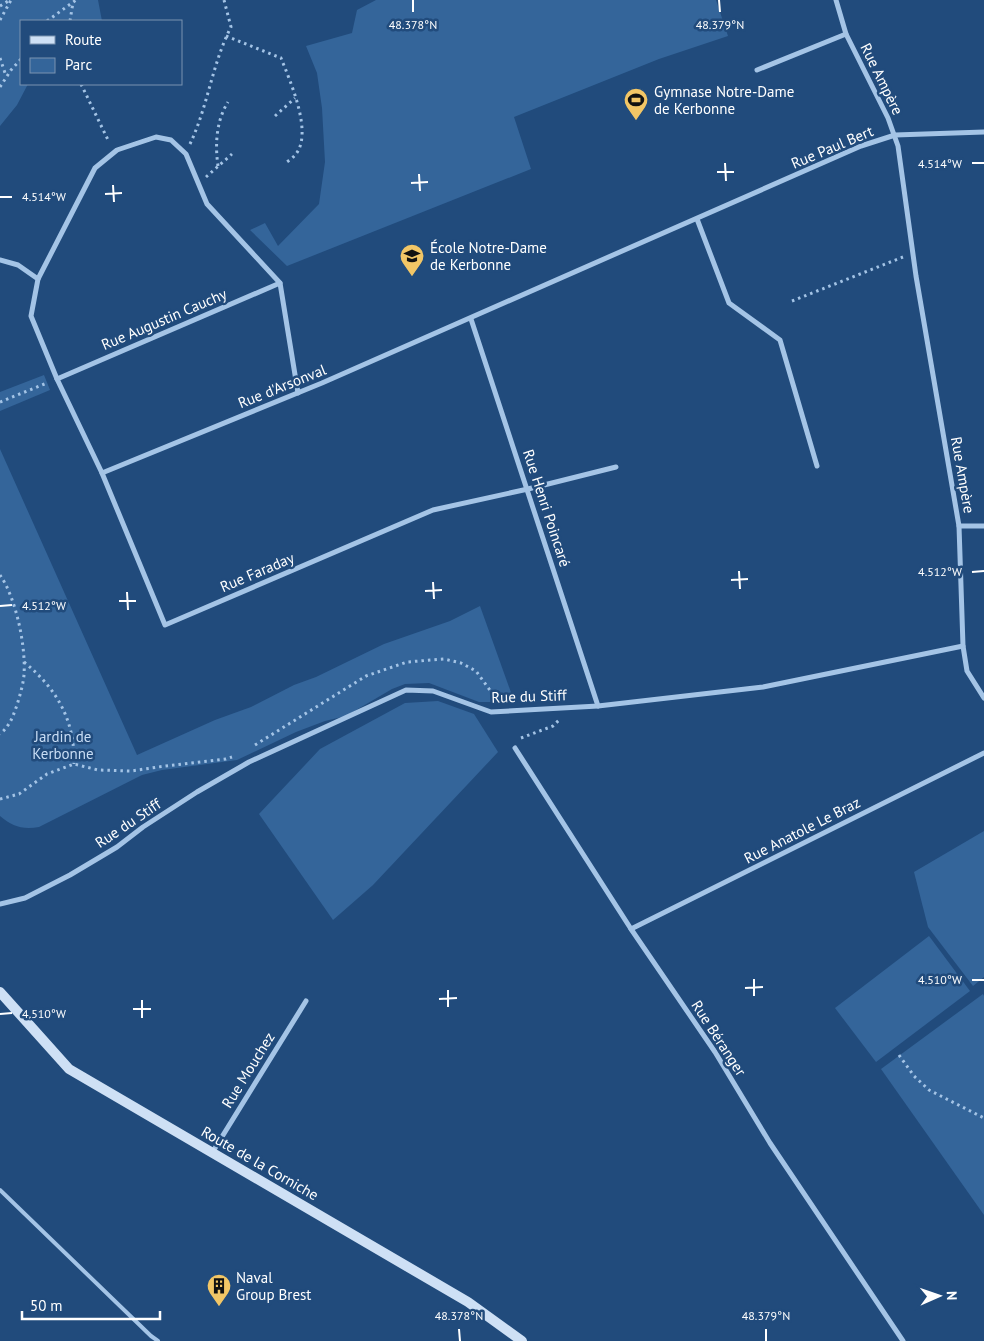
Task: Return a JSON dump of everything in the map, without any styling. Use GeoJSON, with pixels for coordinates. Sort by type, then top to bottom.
{"type":"FeatureCollection","features":[{"type":"Feature","properties":{"kind":"street","name":"Rue Ampère"},"geometry":{"type":"LineString","coordinates":[[836,0],[846,34],[895,135],[959,526],[963,646],[967,671],[984,698]]}},
{"type":"Feature","properties":{"kind":"street","name":"Rue Ampère"},"geometry":{"type":"LineString","coordinates":[[757,70],[846,34]]}},
{"type":"Feature","properties":{"kind":"street","name":"Rue Paul Bert"},"geometry":{"type":"LineString","coordinates":[[471,319],[861,146],[895,135],[984,132]]}},
{"type":"Feature","properties":{"kind":"street"},"geometry":{"type":"LineString","coordinates":[[113,152],[156,137],[171,140],[186,154],[207,204],[280,283],[298,393]]}},
{"type":"Feature","properties":{"kind":"street","name":"Rue Faraday"},"geometry":{"type":"LineString","coordinates":[[113,152],[95,168],[38,279],[31,316],[57,379],[102,473],[166,625],[433,510],[616,467]]}},
{"type":"Feature","properties":{"kind":"street"},"geometry":{"type":"LineString","coordinates":[[697,219],[729,303],[780,340],[817,466]]}},
{"type":"Feature","properties":{"kind":"street"},"geometry":{"type":"LineString","coordinates":[[0,260],[18,265],[38,279]]}},
{"type":"Feature","properties":{"kind":"street","name":"Rue Augustin Cauchy"},"geometry":{"type":"LineString","coordinates":[[57,379],[280,283]]}},
{"type":"Feature","properties":{"kind":"street","name":"Rue d'Arsonval"},"geometry":{"type":"LineString","coordinates":[[102,473],[298,393],[471,319]]}},
{"type":"Feature","properties":{"kind":"street","name":"Rue Henri Poincaré"},"geometry":{"type":"LineString","coordinates":[[471,319],[598,706]]}},
{"type":"Feature","properties":{"kind":"street"},"geometry":{"type":"LineString","coordinates":[[959,526],[984,526]]}},
{"type":"Feature","properties":{"kind":"street","name":"Rue du Stiff"},"geometry":{"type":"LineString","coordinates":[[0,904],[26,898],[70,875],[117,847],[143,827],[197,792],[249,762],[406,690],[433,690],[490,712],[598,706],[763,687],[963,646]]}},
{"type":"Feature","properties":{"kind":"street","name":"Rue Béranger"},"geometry":{"type":"LineString","coordinates":[[514,748],[631,929],[714,1052],[770,1143],[903,1341]]}},
{"type":"Feature","properties":{"kind":"street","name":"Rue Anatole Le Braz"},"geometry":{"type":"LineString","coordinates":[[631,929],[984,753]]}},
{"type":"Feature","properties":{"kind":"street","name":"Route de la Corniche"},"geometry":{"type":"LineString","coordinates":[[0,992],[68,1069],[468,1302],[522,1341]]}},
{"type":"Feature","properties":{"kind":"street","name":"Rue Mouchez"},"geometry":{"type":"LineString","coordinates":[[212,1153],[306,1000]]}},
{"type":"Feature","properties":{"kind":"lane"},"geometry":{"type":"LineString","coordinates":[[0,1190],[158,1341]]}},
{"type":"Feature","properties":{"kind":"path"},"geometry":{"type":"LineString","coordinates":[[0,6],[11,0]]}},
{"type":"Feature","properties":{"kind":"path"},"geometry":{"type":"LineString","coordinates":[[0,20],[11,0]]}},
{"type":"Feature","properties":{"kind":"path"},"geometry":{"type":"LineString","coordinates":[[186,154],[197,130],[222,45],[231,27],[224,0]]}},
{"type":"Feature","properties":{"kind":"path"},"geometry":{"type":"LineString","coordinates":[[48,20],[75,1]]}},
{"type":"Feature","properties":{"kind":"path"},"geometry":{"type":"LineString","coordinates":[[70,20],[75,1]]}},
{"type":"Feature","properties":{"kind":"path"},"geometry":{"type":"LineString","coordinates":[[226,36],[281,58],[296,97],[303,138],[296,154],[284,164]]}},
{"type":"Feature","properties":{"kind":"path"},"geometry":{"type":"LineString","coordinates":[[0,58],[6,77]]}},
{"type":"Feature","properties":{"kind":"path"},"geometry":{"type":"LineString","coordinates":[[0,86],[20,60]]}},
{"type":"Feature","properties":{"kind":"path"},"geometry":{"type":"LineString","coordinates":[[82,85],[113,152]]}},
{"type":"Feature","properties":{"kind":"path"},"geometry":{"type":"LineString","coordinates":[[276,116],[296,97]]}},
{"type":"Feature","properties":{"kind":"path"},"geometry":{"type":"LineString","coordinates":[[218,166],[215,147],[223,110],[228,102]]}},
{"type":"Feature","properties":{"kind":"path"},"geometry":{"type":"LineString","coordinates":[[198,184],[232,154]]}},
{"type":"Feature","properties":{"kind":"path"},"geometry":{"type":"LineString","coordinates":[[792,301],[913,254]]}},
{"type":"Feature","properties":{"kind":"path"},"geometry":{"type":"LineString","coordinates":[[0,402],[57,379]]}},
{"type":"Feature","properties":{"kind":"path"},"geometry":{"type":"LineString","coordinates":[[0,575],[7,587],[18,616],[24,662],[22,688],[14,718],[0,734]]}},
{"type":"Feature","properties":{"kind":"path"},"geometry":{"type":"LineString","coordinates":[[24,662],[47,683],[57,697],[65,714],[74,743],[74,764]]}},
{"type":"Feature","properties":{"kind":"path"},"geometry":{"type":"LineString","coordinates":[[517,740],[553,726],[563,715],[563,707]]}},
{"type":"Feature","properties":{"kind":"path"},"geometry":{"type":"LineString","coordinates":[[0,799],[19,794],[47,774],[74,764],[98,770],[131,772],[226,759],[239,754]]}},
{"type":"Feature","properties":{"kind":"path"},"geometry":{"type":"LineString","coordinates":[[899,1055],[914,1076],[929,1090],[984,1118]]}},
{"type":"Feature","properties":{"kind":"green space"},"geometry":{"type":"Polygon","coordinates":[[[0,0],[98,0],[102,20],[20,20],[20,85],[27,85],[17,105],[0,126],[0,0]]]}},
{"type":"Feature","properties":{"kind":"green space"},"geometry":{"type":"Polygon","coordinates":[[[376,0],[716,0],[728,36],[659,59],[514,117],[531,169],[287,266],[250,230],[265,223],[278,246],[319,204],[325,162],[322,108],[317,73],[306,46],[352,33],[357,10],[376,0]]]}},
{"type":"Feature","properties":{"kind":"green space"},"geometry":{"type":"Polygon","coordinates":[[[44,375],[50,390],[0,411],[0,392],[44,375]]]}},
{"type":"Feature","properties":{"kind":"green space","name":"Jardin de Kerbonne"},"geometry":{"type":"Polygon","coordinates":[[[0,449],[137,755],[215,720],[251,707],[384,644],[450,621],[480,606],[513,698],[495,702],[479,702],[429,683],[405,684],[392,689],[346,716],[325,721],[296,732],[237,760],[162,770],[142,775],[39,827],[27,828],[13,825],[0,816],[0,449]]]}},
{"type":"Feature","properties":{"kind":"green space"},"geometry":{"type":"Polygon","coordinates":[[[438,701],[474,714],[498,752],[373,885],[333,920],[259,814],[320,749],[405,703],[438,701]]]}},
{"type":"Feature","properties":{"kind":"green space"},"geometry":{"type":"Polygon","coordinates":[[[984,831],[984,977],[973,986],[928,927],[914,872],[984,831]]]}},
{"type":"Feature","properties":{"kind":"green space"},"geometry":{"type":"Polygon","coordinates":[[[929,936],[970,991],[876,1062],[835,1008],[929,936]]]}},
{"type":"Feature","properties":{"kind":"green space"},"geometry":{"type":"Polygon","coordinates":[[[983,994],[984,996],[984,1215],[881,1069],[983,994]]]}},
{"type":"Feature","properties":{"kind":"place","name":"Gymnase Notre-Dame de Kerbonne"},"geometry":{"type":"Point","coordinates":[636,121]}},
{"type":"Feature","properties":{"kind":"place","name":"École Notre-Dame de Kerbonne"},"geometry":{"type":"Point","coordinates":[412,277]}},
{"type":"Feature","properties":{"kind":"place","name":"Naval Group Brest"},"geometry":{"type":"Point","coordinates":[219,1307]}}]}
